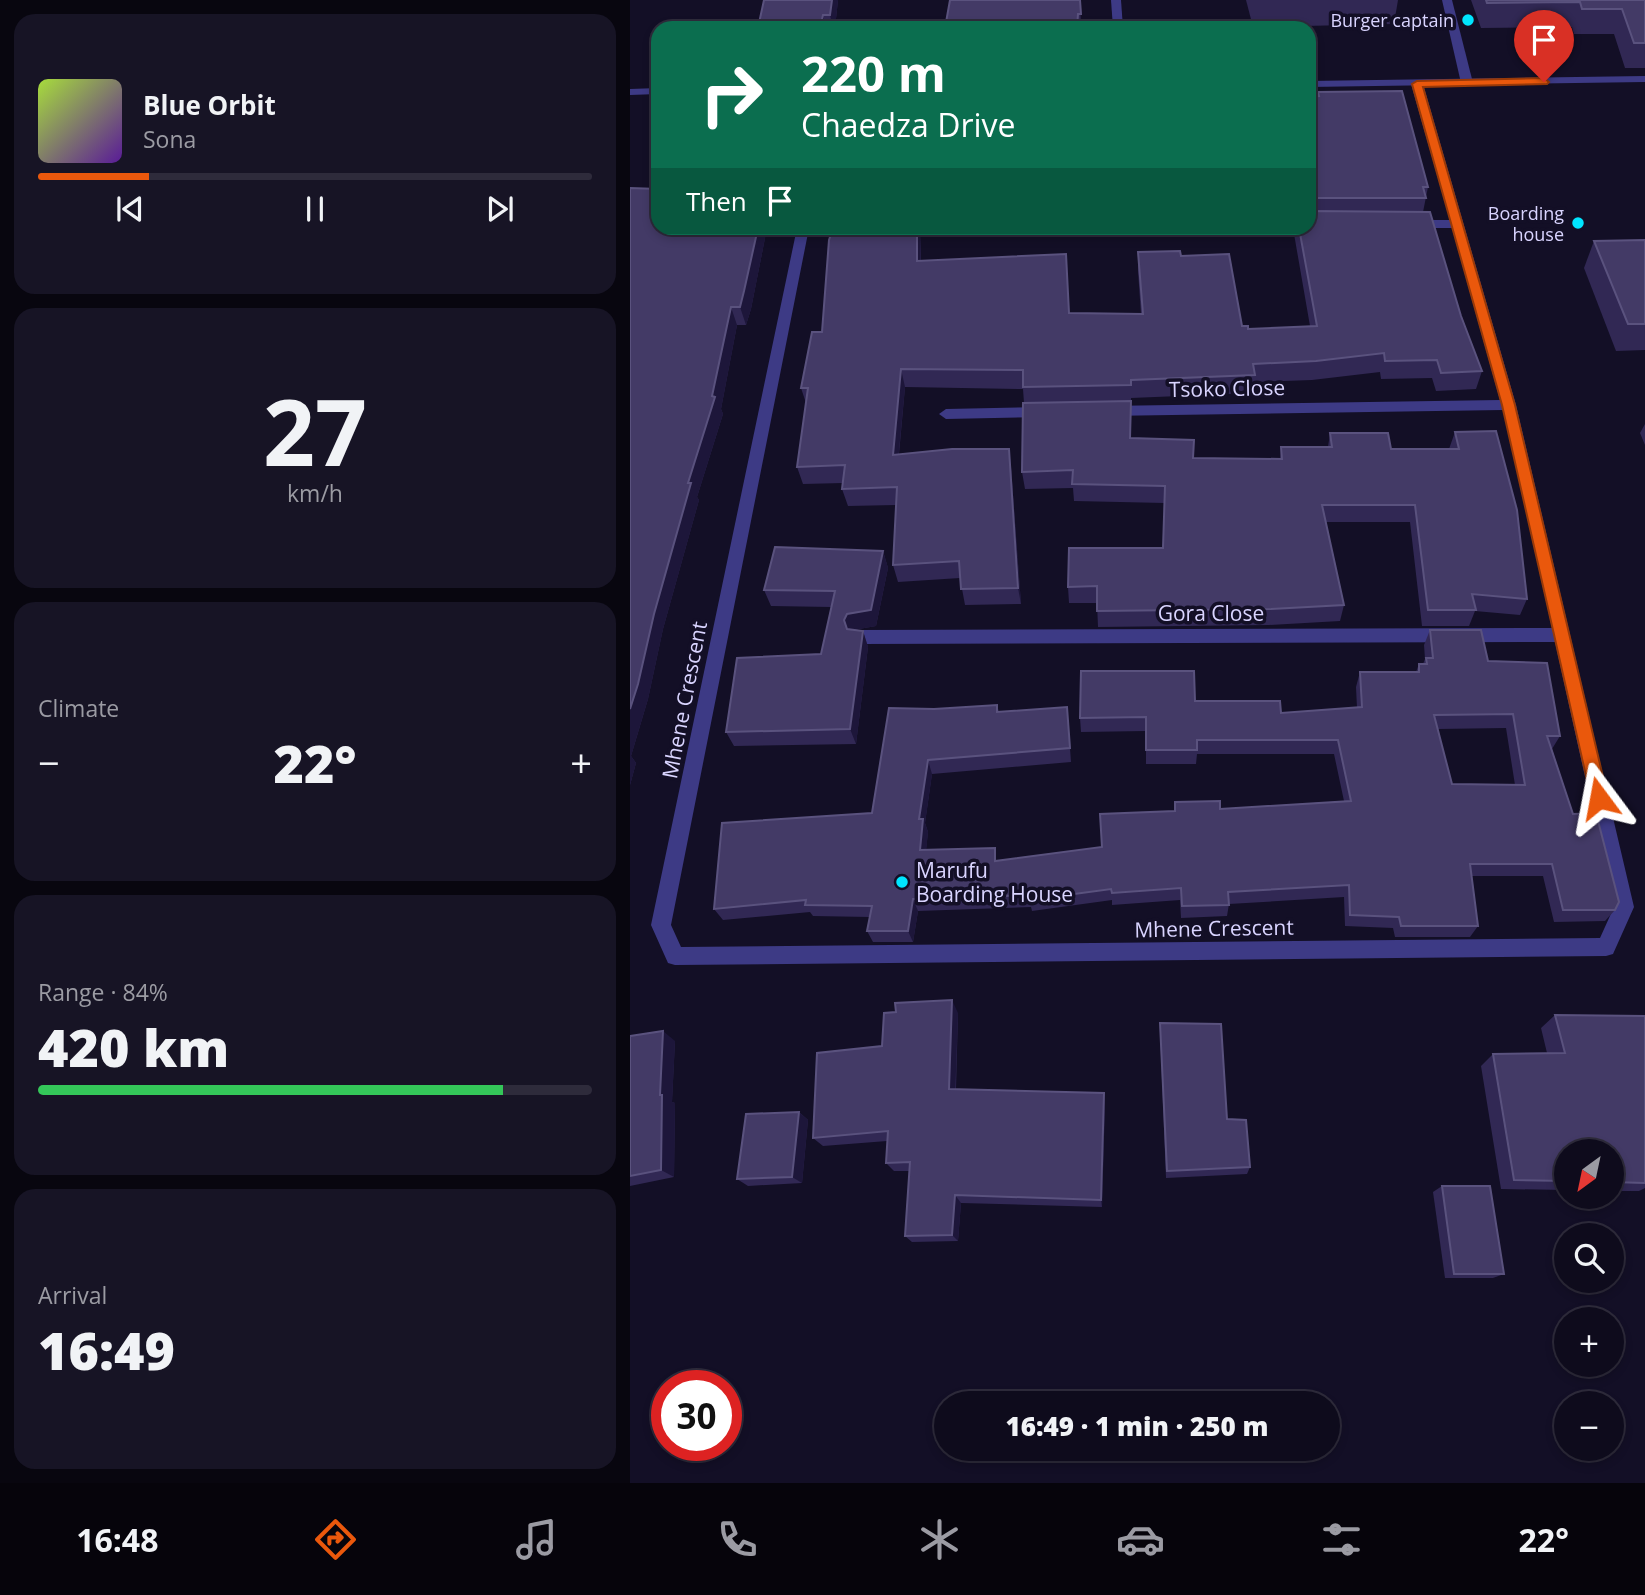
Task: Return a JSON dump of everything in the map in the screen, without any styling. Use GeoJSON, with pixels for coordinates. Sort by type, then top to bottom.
{"type":"FeatureCollection","features":[{"type":"Feature","properties":{"kind":"street"},"geometry":{"type":"LineString","coordinates":[[1116,0],[1118,21]]}},
{"type":"Feature","properties":{"kind":"street"},"geometry":{"type":"LineString","coordinates":[[1447,0],[1467,83]]}},
{"type":"Feature","properties":{"kind":"street"},"geometry":{"type":"LineString","coordinates":[[1316,84],[1645,79]]}},
{"type":"Feature","properties":{"kind":"street","name":"Mhene Crescent"},"geometry":{"type":"LineString","coordinates":[[802,235],[661,925],[676,956],[1606,947],[1624,907],[1509,405],[1417,84]]}},
{"type":"Feature","properties":{"kind":"street"},"geometry":{"type":"LineString","coordinates":[[630,92],[651,92]]}},
{"type":"Feature","properties":{"kind":"street"},"geometry":{"type":"LineString","coordinates":[[1403,224],[1456,224]]}},
{"type":"Feature","properties":{"kind":"street","name":"Tsoko Close"},"geometry":{"type":"LineString","coordinates":[[1097,411],[1509,405]]}},
{"type":"Feature","properties":{"kind":"street"},"geometry":{"type":"LineString","coordinates":[[946,414],[1056,412]]}},
{"type":"Feature","properties":{"kind":"street","name":"Gora Close"},"geometry":{"type":"LineString","coordinates":[[860,636],[1562,635]]}},
{"type":"Feature","properties":{"kind":"building"},"geometry":{"type":"Polygon","coordinates":[[[764,0],[832,0],[830,15],[823,15],[822,21],[759,21],[764,0]]]}},
{"type":"Feature","properties":{"kind":"building"},"geometry":{"type":"Polygon","coordinates":[[[950,0],[1080,0],[1081,14],[1078,14],[1078,21],[946,21],[950,0]]]}},
{"type":"Feature","properties":{"kind":"building"},"geometry":{"type":"Polygon","coordinates":[[[1486,0],[1645,0],[1645,43],[1634,43],[1622,9],[1582,9],[1580,2],[1487,3],[1486,0]]]}},
{"type":"Feature","properties":{"kind":"building"},"geometry":{"type":"Polygon","coordinates":[[[1402,91],[1428,187],[1423,187],[1426,198],[1316,198],[1318,92],[1402,91]]]}},
{"type":"Feature","properties":{"kind":"building"},"geometry":{"type":"Polygon","coordinates":[[[630,188],[651,189],[651,235],[756,235],[740,307],[731,307],[712,396],[715,397],[688,483],[691,483],[630,709],[630,188]]]}},
{"type":"Feature","properties":{"kind":"building"},"geometry":{"type":"Polygon","coordinates":[[[1316,211],[1430,212],[1461,316],[1482,371],[1441,373],[1437,360],[1385,361],[1384,353],[1316,361],[1253,364],[1255,375],[1131,380],[1131,385],[1023,387],[1023,370],[901,369],[893,455],[952,449],[1009,449],[1018,588],[961,589],[959,561],[893,565],[897,487],[842,489],[845,465],[797,467],[808,388],[801,388],[812,332],[822,332],[831,235],[917,235],[917,261],[1066,254],[1069,313],[1143,314],[1138,252],[1180,251],[1181,256],[1229,254],[1242,326],[1248,326],[1248,329],[1317,326],[1300,235],[1316,235],[1316,211]]]}},
{"type":"Feature","properties":{"kind":"building"},"geometry":{"type":"Polygon","coordinates":[[[1645,240],[1645,324],[1628,324],[1594,241],[1645,240]]]}},
{"type":"Feature","properties":{"kind":"building"},"geometry":{"type":"Polygon","coordinates":[[[1131,401],[1130,438],[1194,440],[1193,458],[1282,459],[1281,447],[1332,447],[1330,433],[1388,433],[1391,449],[1459,449],[1455,432],[1496,431],[1517,510],[1527,599],[1472,594],[1476,610],[1428,610],[1415,505],[1322,505],[1344,605],[1271,609],[1097,611],[1097,586],[1068,587],[1069,548],[1163,548],[1165,486],[1072,484],[1073,470],[1022,472],[1023,403],[1131,401]]]}},
{"type":"Feature","properties":{"kind":"building"},"geometry":{"type":"Polygon","coordinates":[[[775,547],[883,551],[871,610],[847,614],[844,620],[847,629],[863,631],[850,729],[726,732],[737,658],[821,654],[835,591],[764,590],[775,547]]]}},
{"type":"Feature","properties":{"kind":"building"},"geometry":{"type":"Polygon","coordinates":[[[1430,630],[1481,630],[1488,661],[1547,663],[1560,736],[1547,736],[1573,814],[1596,813],[1619,902],[1615,910],[1563,910],[1552,864],[1470,864],[1478,926],[1401,926],[1399,917],[1350,915],[1349,885],[1228,892],[1229,905],[1182,906],[1181,888],[1112,893],[1111,889],[1029,900],[1029,895],[913,899],[908,931],[867,931],[872,906],[805,905],[806,900],[714,909],[722,823],[872,813],[889,708],[934,709],[997,705],[997,712],[1067,707],[1070,748],[928,760],[919,819],[923,819],[920,850],[995,848],[995,861],[1102,847],[1100,814],[1175,811],[1175,802],[1220,801],[1220,809],[1351,801],[1338,740],[1197,740],[1197,750],[1146,750],[1146,717],[1080,718],[1081,671],[1194,671],[1195,701],[1280,701],[1281,713],[1362,707],[1360,672],[1419,672],[1419,664],[1427,664],[1426,658],[1433,658],[1430,630]],[[1513,714],[1434,715],[1452,784],[1525,785],[1513,714]]]}},
{"type":"Feature","properties":{"kind":"building"},"geometry":{"type":"Polygon","coordinates":[[[952,1000],[949,1089],[1104,1093],[1101,1200],[955,1195],[952,1235],[905,1236],[910,1162],[886,1163],[888,1131],[813,1138],[817,1053],[882,1046],[884,1013],[896,1012],[895,1003],[952,1000]]]}},
{"type":"Feature","properties":{"kind":"building"},"geometry":{"type":"Polygon","coordinates":[[[1555,1015],[1645,1016],[1645,1183],[1624,1182],[1624,1139],[1554,1139],[1554,1181],[1514,1180],[1493,1054],[1565,1053],[1555,1015]]]}},
{"type":"Feature","properties":{"kind":"building"},"geometry":{"type":"Polygon","coordinates":[[[1160,1023],[1221,1024],[1227,1119],[1246,1120],[1250,1167],[1167,1171],[1160,1023]]]}},
{"type":"Feature","properties":{"kind":"building"},"geometry":{"type":"Polygon","coordinates":[[[663,1031],[661,1170],[630,1176],[630,1036],[663,1031]]]}},
{"type":"Feature","properties":{"kind":"building"},"geometry":{"type":"Polygon","coordinates":[[[799,1112],[792,1177],[737,1179],[746,1114],[799,1112]]]}},
{"type":"Feature","properties":{"kind":"building"},"geometry":{"type":"Polygon","coordinates":[[[1442,1186],[1490,1186],[1504,1274],[1454,1274],[1442,1186]]]}},
{"type":"Feature","properties":{"kind":"place","name":"Burger captain"},"geometry":{"type":"Point","coordinates":[1468,20]}},
{"type":"Feature","properties":{"kind":"place","name":"Boarding house"},"geometry":{"type":"Point","coordinates":[1578,223]}},
{"type":"Feature","properties":{"kind":"place","name":"Marufu Boarding House"},"geometry":{"type":"Point","coordinates":[902,882]}},
{"type":"Feature","properties":{"kind":"route"},"geometry":{"type":"LineString","coordinates":[[1544,82],[1417,84],[1509,405],[1599,798]]}}]}
